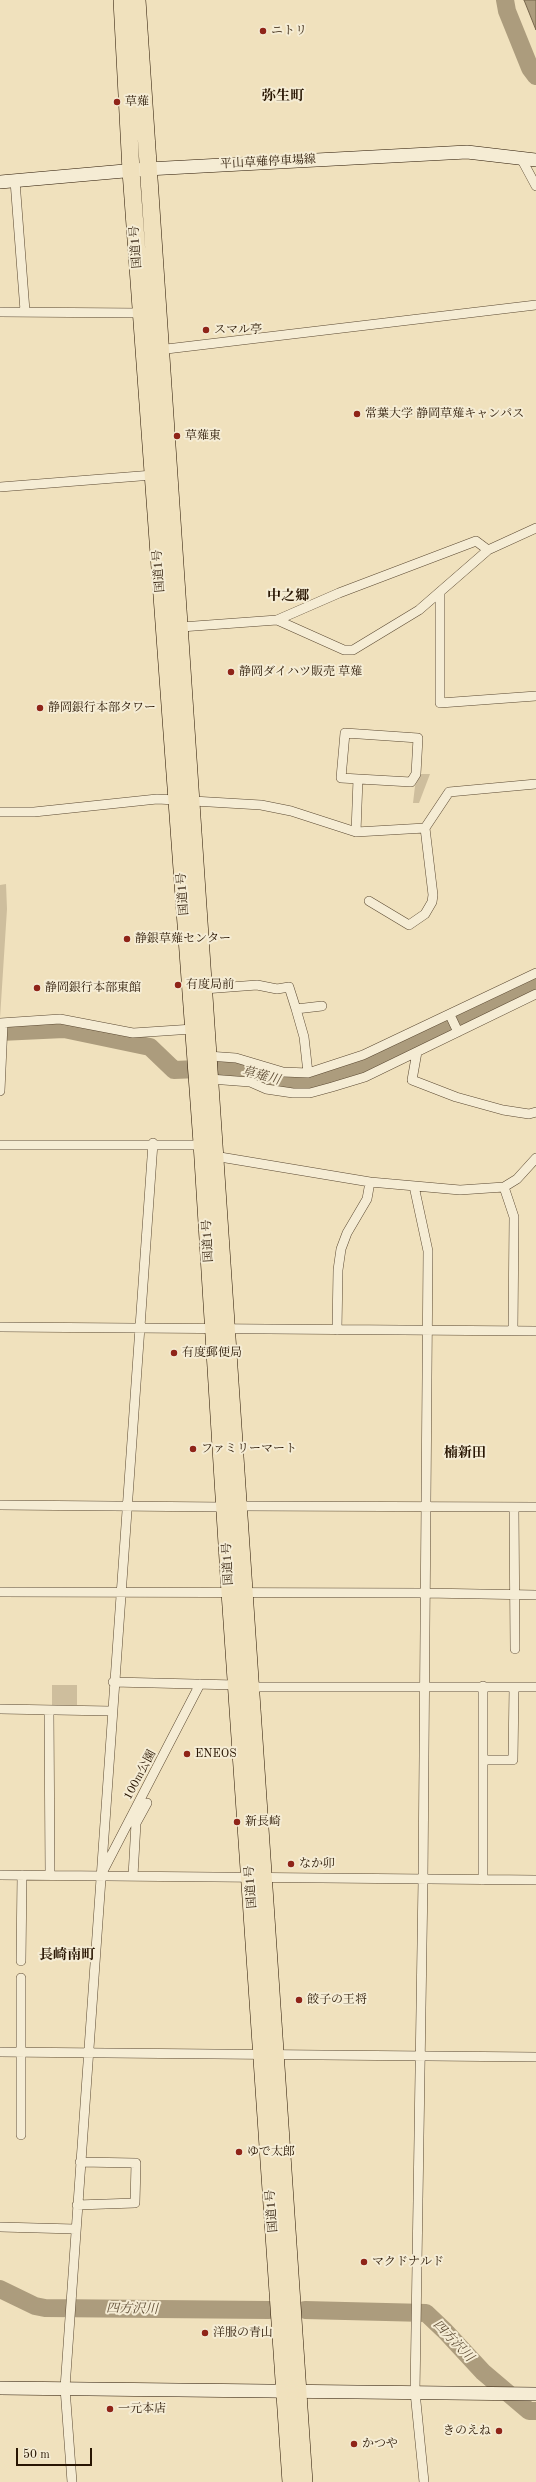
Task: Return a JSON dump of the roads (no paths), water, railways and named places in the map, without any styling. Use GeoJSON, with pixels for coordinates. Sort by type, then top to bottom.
{"type":"FeatureCollection","features":[{"type":"Feature","properties":{"kind":"highway","name":"国道1号"},"geometry":{"type":"LineString","coordinates":[[122,0],[139,170],[160,350],[181,627],[184,801],[193,1029],[202,1143],[220,1329],[292,2390],[304,2482]]}},
{"type":"Feature","properties":{"kind":"highway","name":"国道1号"},"geometry":{"type":"LineString","coordinates":[[137,0],[141,313],[153,474],[184,801],[204,989],[216,1158],[220,1329]]}},
{"type":"Feature","properties":{"kind":"highway","name":"国道1号"},"geometry":{"type":"LineString","coordinates":[[291,2482],[292,2390]]}},
{"type":"Feature","properties":{"kind":"street","name":"平山草薙停車場線"},"geometry":{"type":"LineString","coordinates":[[0,182],[139,170],[467,152],[522,160],[536,160]]}},
{"type":"Feature","properties":{"kind":"street"},"geometry":{"type":"LineString","coordinates":[[522,160],[536,186]]}},
{"type":"Feature","properties":{"kind":"street"},"geometry":{"type":"LineString","coordinates":[[15,181],[25,311]]}},
{"type":"Feature","properties":{"kind":"street"},"geometry":{"type":"LineString","coordinates":[[144,352],[536,305]]}},
{"type":"Feature","properties":{"kind":"street"},"geometry":{"type":"LineString","coordinates":[[0,312],[141,313]]}},
{"type":"Feature","properties":{"kind":"street"},"geometry":{"type":"LineString","coordinates":[[0,488],[153,474]]}},
{"type":"Feature","properties":{"kind":"street"},"geometry":{"type":"LineString","coordinates":[[277,620],[344,650],[353,650],[402,622],[440,593],[488,550],[536,528]]}},
{"type":"Feature","properties":{"kind":"street"},"geometry":{"type":"LineString","coordinates":[[181,627],[277,620],[339,593],[476,541],[488,550]]}},
{"type":"Feature","properties":{"kind":"street"},"geometry":{"type":"LineString","coordinates":[[440,593],[440,703],[536,696]]}},
{"type":"Feature","properties":{"kind":"street"},"geometry":{"type":"LineString","coordinates":[[345,734],[418,738],[416,774],[411,782],[358,779],[341,778],[345,734]]}},
{"type":"Feature","properties":{"kind":"street"},"geometry":{"type":"LineString","coordinates":[[356,832],[358,779]]}},
{"type":"Feature","properties":{"kind":"street"},"geometry":{"type":"LineString","coordinates":[[369,901],[409,925],[425,914],[432,902],[433,895],[425,828],[449,792],[536,784]]}},
{"type":"Feature","properties":{"kind":"street"},"geometry":{"type":"LineString","coordinates":[[0,812],[34,812],[157,799],[261,805],[291,811],[356,832],[425,828]]}},
{"type":"Feature","properties":{"kind":"street"},"geometry":{"type":"LineString","coordinates":[[208,1056],[236,1058],[283,1072],[308,1073],[349,1061],[450,1015],[536,973]]}},
{"type":"Feature","properties":{"kind":"street"},"geometry":{"type":"LineString","coordinates":[[204,989],[257,985],[277,989],[289,987],[304,1037],[308,1073]]}},
{"type":"Feature","properties":{"kind":"street"},"geometry":{"type":"LineString","coordinates":[[210,1080],[237,1080],[250,1082],[279,1092],[310,1093],[365,1077],[536,994]]}},
{"type":"Feature","properties":{"kind":"street"},"geometry":{"type":"LineString","coordinates":[[296,1009],[322,1006]]}},
{"type":"Feature","properties":{"kind":"street"},"geometry":{"type":"LineString","coordinates":[[450,1015],[458,1032]]}},
{"type":"Feature","properties":{"kind":"street"},"geometry":{"type":"LineString","coordinates":[[0,1091],[2,1024],[60,1019],[133,1033],[193,1029]]}},
{"type":"Feature","properties":{"kind":"street"},"geometry":{"type":"LineString","coordinates":[[417,1052],[412,1080],[456,1097],[503,1110],[530,1114],[536,1112]]}},
{"type":"Feature","properties":{"kind":"street"},"geometry":{"type":"LineString","coordinates":[[72,2482],[65,2388],[113,1682],[153,1143]]}},
{"type":"Feature","properties":{"kind":"street"},"geometry":{"type":"LineString","coordinates":[[0,1145],[202,1143],[216,1158],[370,1182],[460,1190],[504,1187],[517,1179],[536,1158]]}},
{"type":"Feature","properties":{"kind":"street"},"geometry":{"type":"LineString","coordinates":[[337,1330],[338,1270],[341,1249],[347,1233],[367,1199],[370,1182]]}},
{"type":"Feature","properties":{"kind":"street"},"geometry":{"type":"LineString","coordinates":[[414,1186],[428,1251],[423,1685],[423,1880],[419,2056],[415,2392],[424,2482]]}},
{"type":"Feature","properties":{"kind":"street"},"geometry":{"type":"LineString","coordinates":[[504,1187],[514,1217],[514,1331]]}},
{"type":"Feature","properties":{"kind":"street"},"geometry":{"type":"LineString","coordinates":[[0,1327],[536,1331]]}},
{"type":"Feature","properties":{"kind":"street"},"geometry":{"type":"LineString","coordinates":[[0,1505],[536,1507]]}},
{"type":"Feature","properties":{"kind":"street"},"geometry":{"type":"LineString","coordinates":[[514,1507],[515,1649]]}},
{"type":"Feature","properties":{"kind":"street"},"geometry":{"type":"LineString","coordinates":[[0,1592],[425,1592],[536,1595]]}},
{"type":"Feature","properties":{"kind":"street"},"geometry":{"type":"LineString","coordinates":[[113,1682],[244,1686],[423,1685],[536,1687]]}},
{"type":"Feature","properties":{"kind":"street","name":"100m公園"},"geometry":{"type":"LineString","coordinates":[[100,1876],[200,1684]]}},
{"type":"Feature","properties":{"kind":"street"},"geometry":{"type":"LineString","coordinates":[[483,1686],[483,1880]]}},
{"type":"Feature","properties":{"kind":"street"},"geometry":{"type":"LineString","coordinates":[[484,1760],[513,1760],[514,1687]]}},
{"type":"Feature","properties":{"kind":"street"},"geometry":{"type":"LineString","coordinates":[[0,1709],[111,1711]]}},
{"type":"Feature","properties":{"kind":"street"},"geometry":{"type":"LineString","coordinates":[[49,1710],[50,1875]]}},
{"type":"Feature","properties":{"kind":"street"},"geometry":{"type":"LineString","coordinates":[[133,1876],[136,1823],[147,1803]]}},
{"type":"Feature","properties":{"kind":"street"},"geometry":{"type":"LineString","coordinates":[[0,1875],[536,1880]]}},
{"type":"Feature","properties":{"kind":"street"},"geometry":{"type":"LineString","coordinates":[[21,1961],[22,1875]]}},
{"type":"Feature","properties":{"kind":"street"},"geometry":{"type":"LineString","coordinates":[[21,1978],[21,2135]]}},
{"type":"Feature","properties":{"kind":"street"},"geometry":{"type":"LineString","coordinates":[[0,2052],[536,2056]]}},
{"type":"Feature","properties":{"kind":"street"},"geometry":{"type":"LineString","coordinates":[[77,2205],[135,2203],[136,2163],[80,2162]]}},
{"type":"Feature","properties":{"kind":"street"},"geometry":{"type":"LineString","coordinates":[[0,2226],[75,2229]]}},
{"type":"Feature","properties":{"kind":"street"},"geometry":{"type":"LineString","coordinates":[[0,2388],[292,2390],[536,2394]]}},
{"type":"Feature","properties":{"kind":"waterway"},"geometry":{"type":"LineString","coordinates":[[505,0],[507,11],[530,68],[536,76]]}},
{"type":"Feature","properties":{"kind":"waterway","name":"草薙川"},"geometry":{"type":"LineString","coordinates":[[0,1032],[64,1029],[150,1047],[174,1070],[223,1068],[248,1072],[281,1082],[314,1082],[367,1065],[536,983]]}},
{"type":"Feature","properties":{"kind":"waterway","name":"四方沢川"},"geometry":{"type":"LineString","coordinates":[[0,2289],[35,2306],[45,2308],[269,2310]]}},
{"type":"Feature","properties":{"kind":"waterway","name":"四方沢川"},"geometry":{"type":"LineString","coordinates":[[305,2310],[426,2313],[483,2372],[529,2411],[536,2411]]}},
{"type":"Feature","properties":{"kind":"place","name":"ニトリ"},"geometry":{"type":"Point","coordinates":[263,31]}},
{"type":"Feature","properties":{"kind":"place","name":"草薙"},"geometry":{"type":"Point","coordinates":[117,102]}},
{"type":"Feature","properties":{"kind":"place","name":"スマル亭"},"geometry":{"type":"Point","coordinates":[206,330]}},
{"type":"Feature","properties":{"kind":"place","name":"常葉大学 静岡草薙キャンパス"},"geometry":{"type":"Point","coordinates":[357,414]}},
{"type":"Feature","properties":{"kind":"place","name":"草薙東"},"geometry":{"type":"Point","coordinates":[177,436]}},
{"type":"Feature","properties":{"kind":"place","name":"静岡ダイハツ販売 草薙"},"geometry":{"type":"Point","coordinates":[231,672]}},
{"type":"Feature","properties":{"kind":"place","name":"静岡銀行本部タワー"},"geometry":{"type":"Point","coordinates":[40,708]}},
{"type":"Feature","properties":{"kind":"place","name":"静銀草薙センター"},"geometry":{"type":"Point","coordinates":[127,939]}},
{"type":"Feature","properties":{"kind":"place","name":"有度局前"},"geometry":{"type":"Point","coordinates":[178,985]}},
{"type":"Feature","properties":{"kind":"place","name":"静岡銀行本部東館"},"geometry":{"type":"Point","coordinates":[37,988]}},
{"type":"Feature","properties":{"kind":"place","name":"有度郵便局"},"geometry":{"type":"Point","coordinates":[174,1353]}},
{"type":"Feature","properties":{"kind":"place","name":"ファミリーマート"},"geometry":{"type":"Point","coordinates":[193,1449]}},
{"type":"Feature","properties":{"kind":"place","name":"ENEOS"},"geometry":{"type":"Point","coordinates":[187,1754]}},
{"type":"Feature","properties":{"kind":"place","name":"新長崎"},"geometry":{"type":"Point","coordinates":[237,1822]}},
{"type":"Feature","properties":{"kind":"place","name":"なか卯"},"geometry":{"type":"Point","coordinates":[291,1864]}},
{"type":"Feature","properties":{"kind":"place","name":"餃子の王将"},"geometry":{"type":"Point","coordinates":[299,2000]}},
{"type":"Feature","properties":{"kind":"place","name":"ゆで太郎"},"geometry":{"type":"Point","coordinates":[239,2152]}},
{"type":"Feature","properties":{"kind":"place","name":"マクドナルド"},"geometry":{"type":"Point","coordinates":[364,2262]}},
{"type":"Feature","properties":{"kind":"place","name":"洋服の青山"},"geometry":{"type":"Point","coordinates":[205,2333]}},
{"type":"Feature","properties":{"kind":"place","name":"一元本店"},"geometry":{"type":"Point","coordinates":[110,2409]}},
{"type":"Feature","properties":{"kind":"place","name":"きのえね"},"geometry":{"type":"Point","coordinates":[499,2431]}},
{"type":"Feature","properties":{"kind":"place","name":"かつや"},"geometry":{"type":"Point","coordinates":[354,2444]}},
{"type":"Feature","properties":{"kind":"district","name":"弥生町"},"geometry":{"type":"Point","coordinates":[283,96]}},
{"type":"Feature","properties":{"kind":"district","name":"中之郷"},"geometry":{"type":"Point","coordinates":[288,596]}},
{"type":"Feature","properties":{"kind":"district","name":"楠新田"},"geometry":{"type":"Point","coordinates":[465,1453]}},
{"type":"Feature","properties":{"kind":"district","name":"長崎南町"},"geometry":{"type":"Point","coordinates":[67,1955]}}]}
